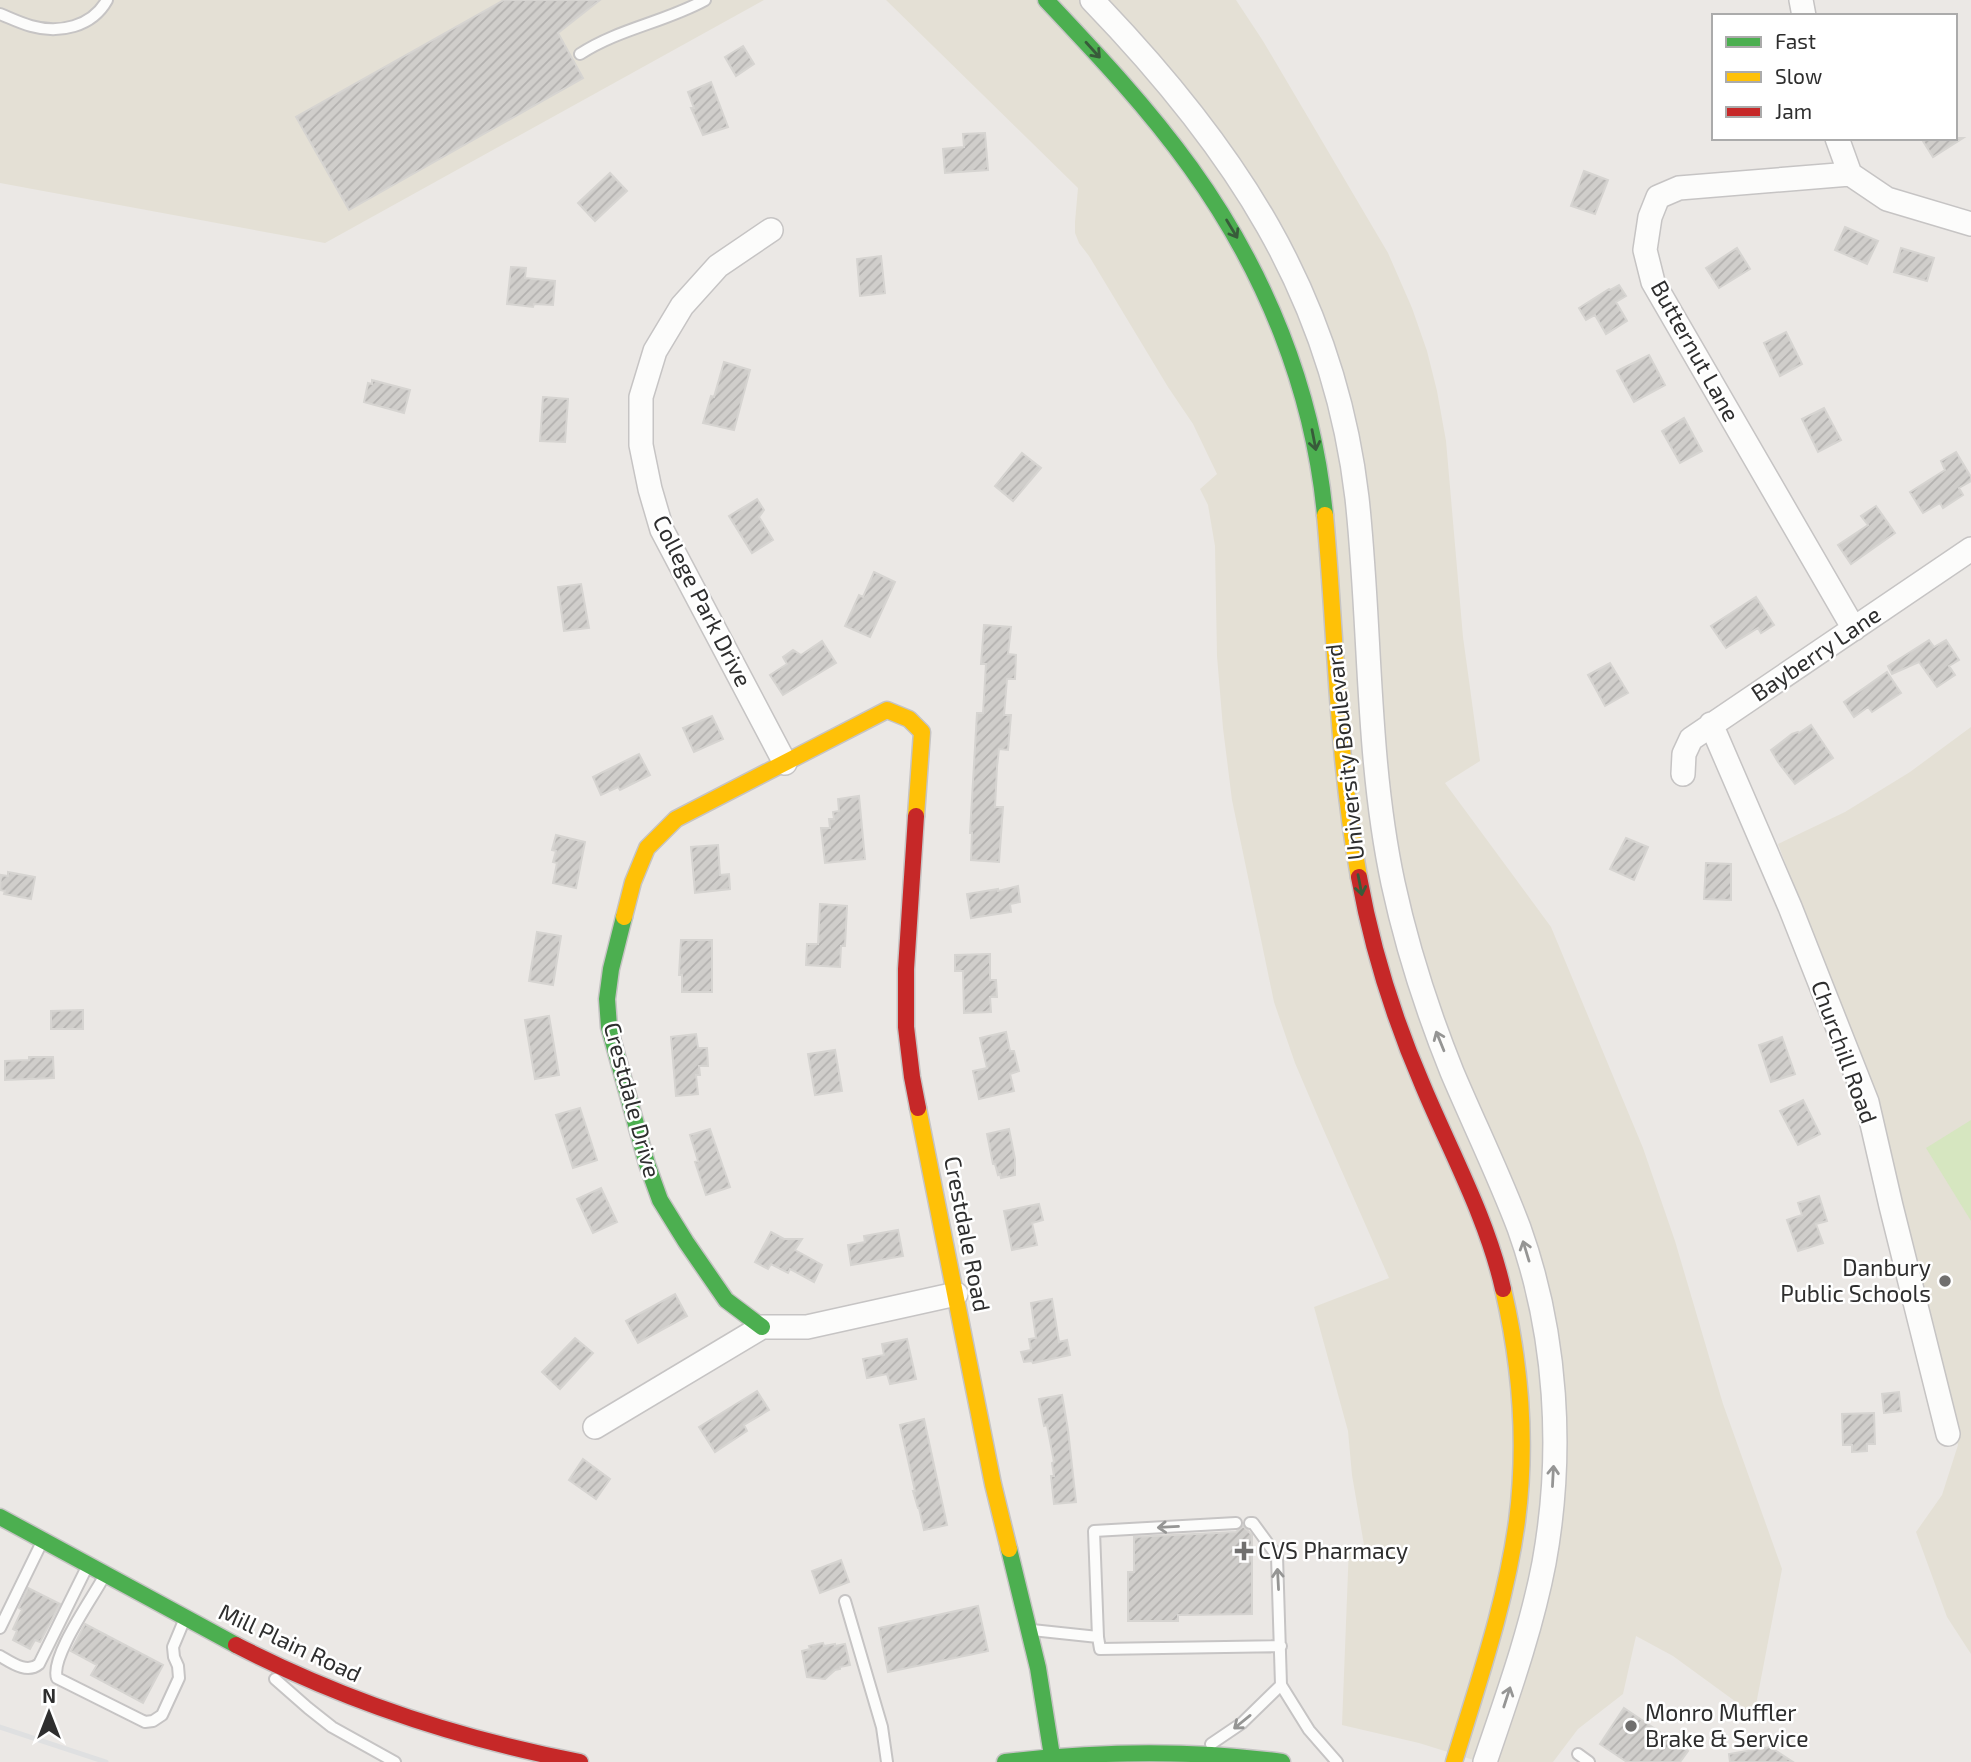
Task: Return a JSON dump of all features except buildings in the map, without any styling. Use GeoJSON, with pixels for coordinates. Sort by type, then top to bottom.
{"type":"FeatureCollection","features":[{"type":"Feature","properties":{"kind":"street","name":"University Boulevard"},"geometry":{"type":"LineString","coordinates":[[1046,0],[1149,113],[1213,198],[1244,248],[1271,303],[1297,369],[1309,414],[1324,503],[1343,778],[1360,884],[1374,947],[1402,1033],[1489,1244],[1510,1322],[1519,1381],[1521,1468],[1511,1558],[1501,1602],[1454,1762]]}},
{"type":"Feature","properties":{"kind":"street","name":"University Boulevard"},"geometry":{"type":"LineString","coordinates":[[1092,0],[1209,135],[1253,200],[1291,267],[1311,313],[1328,359],[1341,407],[1357,500],[1375,775],[1392,878],[1416,974],[1433,1021],[1521,1233],[1545,1329],[1552,1378],[1554,1469],[1543,1564],[1520,1656],[1485,1762]]}},
{"type":"Feature","properties":{"kind":"street"},"geometry":{"type":"LineString","coordinates":[[1838,140],[1850,174],[1886,199],[1971,224]]}},
{"type":"Feature","properties":{"kind":"street","name":"Butternut Lane"},"geometry":{"type":"LineString","coordinates":[[1850,174],[1679,188],[1658,197],[1650,217],[1645,250],[1653,282],[1854,629]]}},
{"type":"Feature","properties":{"kind":"street","name":"College Park Drive"},"geometry":{"type":"LineString","coordinates":[[771,230],[718,266],[682,306],[655,351],[641,397],[641,445],[649,489],[662,530],[785,763]]}},
{"type":"Feature","properties":{"kind":"street","name":"Bayberry Lane"},"geometry":{"type":"LineString","coordinates":[[1683,774],[1684,754],[1691,738],[1971,549]]}},
{"type":"Feature","properties":{"kind":"street","name":"Crestdale Drive"},"geometry":{"type":"LineString","coordinates":[[762,1327],[726,1300],[660,1200],[647,1164],[609,1027],[607,999],[611,968],[633,882],[647,848],[676,820],[887,710],[909,719]]}},
{"type":"Feature","properties":{"kind":"street","name":"Crestdale Road"},"geometry":{"type":"LineString","coordinates":[[909,719],[922,732],[906,968],[906,1027],[912,1077],[993,1484],[1038,1668],[1052,1759]]}},
{"type":"Feature","properties":{"kind":"street","name":"Churchill Road"},"geometry":{"type":"LineString","coordinates":[[1711,723],[1790,907],[1867,1102],[1948,1434]]}},
{"type":"Feature","properties":{"kind":"street"},"geometry":{"type":"LineString","coordinates":[[595,1427],[762,1327],[807,1327],[956,1294]]}},
{"type":"Feature","properties":{"kind":"street","name":"Mill Plain Road"},"geometry":{"type":"LineString","coordinates":[[4,1523],[42,1540],[239,1647],[304,1678],[438,1727],[580,1762]]}},
{"type":"Feature","properties":{"kind":"street"},"geometry":{"type":"LineString","coordinates":[[1005,1762],[1117,1751],[1199,1752],[1282,1762]]}},
{"type":"Feature","properties":{"kind":"lane"},"geometry":{"type":"LineString","coordinates":[[0,14],[31,26],[60,30],[85,22],[103,7],[107,0]]}},
{"type":"Feature","properties":{"kind":"lane"},"geometry":{"type":"LineString","coordinates":[[580,54],[593,45],[705,0]]}},
{"type":"Feature","properties":{"kind":"lane"},"geometry":{"type":"LineString","coordinates":[[1236,1523],[1094,1531],[1100,1649],[1281,1646]]}},
{"type":"Feature","properties":{"kind":"lane"},"geometry":{"type":"LineString","coordinates":[[1250,1523],[1253,1523],[1277,1556],[1281,1685],[1309,1730],[1337,1762]]}},
{"type":"Feature","properties":{"kind":"lane"},"geometry":{"type":"LineString","coordinates":[[0,1628],[42,1540]]}},
{"type":"Feature","properties":{"kind":"lane"},"geometry":{"type":"LineString","coordinates":[[0,1656],[29,1669],[40,1664],[88,1565]]}},
{"type":"Feature","properties":{"kind":"lane"},"geometry":{"type":"LineString","coordinates":[[106,1575],[62,1648],[54,1672],[57,1678],[145,1722],[153,1721],[162,1716],[178,1678],[173,1647],[185,1618]]}},
{"type":"Feature","properties":{"kind":"lane"},"geometry":{"type":"LineString","coordinates":[[845,1601],[882,1727],[887,1762]]}},
{"type":"Feature","properties":{"kind":"lane"},"geometry":{"type":"LineString","coordinates":[[1030,1630],[1098,1637]]}},
{"type":"Feature","properties":{"kind":"lane"},"geometry":{"type":"LineString","coordinates":[[239,1647],[332,1727],[396,1762]]}},
{"type":"Feature","properties":{"kind":"lane"},"geometry":{"type":"LineString","coordinates":[[1199,1752],[1242,1723],[1281,1685]]}},
{"type":"Feature","properties":{"kind":"lane"},"geometry":{"type":"LineString","coordinates":[[1578,1754],[1589,1762]]}},
{"type":"Feature","properties":{"kind":"shaded area"},"geometry":{"type":"Polygon","coordinates":[[[0,0],[764,0],[325,243],[0,183],[0,0]]]}},
{"type":"Feature","properties":{"kind":"shaded area"},"geometry":{"type":"Polygon","coordinates":[[[886,0],[1236,0],[1388,253],[1427,351],[1446,441],[1463,637],[1480,761],[1445,783],[1551,927],[1643,1148],[1675,1241],[1723,1404],[1782,1569],[1754,1715],[1673,1656],[1636,1636],[1623,1694],[1578,1729],[1553,1762],[1480,1762],[1419,1743],[1342,1725],[1349,1546],[1364,1545],[1352,1475],[1348,1431],[1314,1307],[1389,1278],[1295,1063],[1274,1002],[1232,800],[1223,728],[1217,656],[1215,546],[1208,505],[1200,489],[1217,474],[1193,424],[1079,243],[1075,233],[1078,188],[886,0]]]}},
{"type":"Feature","properties":{"kind":"shaded area","name":"Danbury Public Schools"},"geometry":{"type":"Polygon","coordinates":[[[1971,727],[1971,1654],[1947,1617],[1916,1532],[1942,1495],[1958,1445],[1881,1117],[1778,844],[1845,812],[1910,772],[1971,727]]]}},
{"type":"Feature","properties":{"kind":"green space"},"geometry":{"type":"Polygon","coordinates":[[[1971,1120],[1971,1221],[1926,1148],[1971,1120]]]}},
{"type":"Feature","properties":{"kind":"railway"},"geometry":{"type":"LineString","coordinates":[[0,1727],[106,1762]]}},
{"type":"Feature","properties":{"kind":"traffic: fast"},"geometry":{"type":"LineString","coordinates":[[1046,0],[1175,146],[1218,207],[1241,248],[1263,290],[1297,377],[1319,468],[1325,515]]}},
{"type":"Feature","properties":{"kind":"traffic: fast"},"geometry":{"type":"LineString","coordinates":[[624,917],[611,969],[607,999],[609,1027],[647,1164],[660,1200],[726,1300],[762,1327]]}},
{"type":"Feature","properties":{"kind":"traffic: fast"},"geometry":{"type":"LineString","coordinates":[[0,1517],[236,1645]]}},
{"type":"Feature","properties":{"kind":"traffic: fast"},"geometry":{"type":"LineString","coordinates":[[1009,1549],[1038,1668],[1052,1756]]}},
{"type":"Feature","properties":{"kind":"traffic: fast"},"geometry":{"type":"LineString","coordinates":[[1005,1762],[1144,1753],[1213,1755],[1282,1762]]}},
{"type":"Feature","properties":{"kind":"traffic: slow"},"geometry":{"type":"LineString","coordinates":[[1325,515],[1341,742],[1359,877]]}},
{"type":"Feature","properties":{"kind":"traffic: slow"},"geometry":{"type":"LineString","coordinates":[[624,917],[633,882],[647,848],[676,819],[887,710],[909,719],[922,732],[916,816]]}},
{"type":"Feature","properties":{"kind":"traffic: slow"},"geometry":{"type":"LineString","coordinates":[[918,1108],[993,1484],[1009,1549]]}},
{"type":"Feature","properties":{"kind":"traffic: slow"},"geometry":{"type":"LineString","coordinates":[[1454,1762],[1499,1612],[1517,1521],[1522,1434],[1518,1376],[1503,1289]]}},
{"type":"Feature","properties":{"kind":"traffic: jam"},"geometry":{"type":"LineString","coordinates":[[916,816],[906,969],[906,1027],[918,1108]]}},
{"type":"Feature","properties":{"kind":"traffic: jam"},"geometry":{"type":"LineString","coordinates":[[1359,877],[1370,931],[1393,1009],[1423,1086],[1478,1211],[1503,1289]]}},
{"type":"Feature","properties":{"kind":"traffic: jam"},"geometry":{"type":"LineString","coordinates":[[236,1645],[319,1684],[404,1716],[491,1742],[580,1762]]}},
{"type":"Feature","properties":{"kind":"place","name":"Danbury Public Schools"},"geometry":{"type":"Point","coordinates":[1945,1281]}},
{"type":"Feature","properties":{"kind":"place","name":"CVS Pharmacy"},"geometry":{"type":"Point","coordinates":[1244,1551]}},
{"type":"Feature","properties":{"kind":"place","name":"Monro Muffler Brake & Service"},"geometry":{"type":"Point","coordinates":[1631,1726]}}]}
